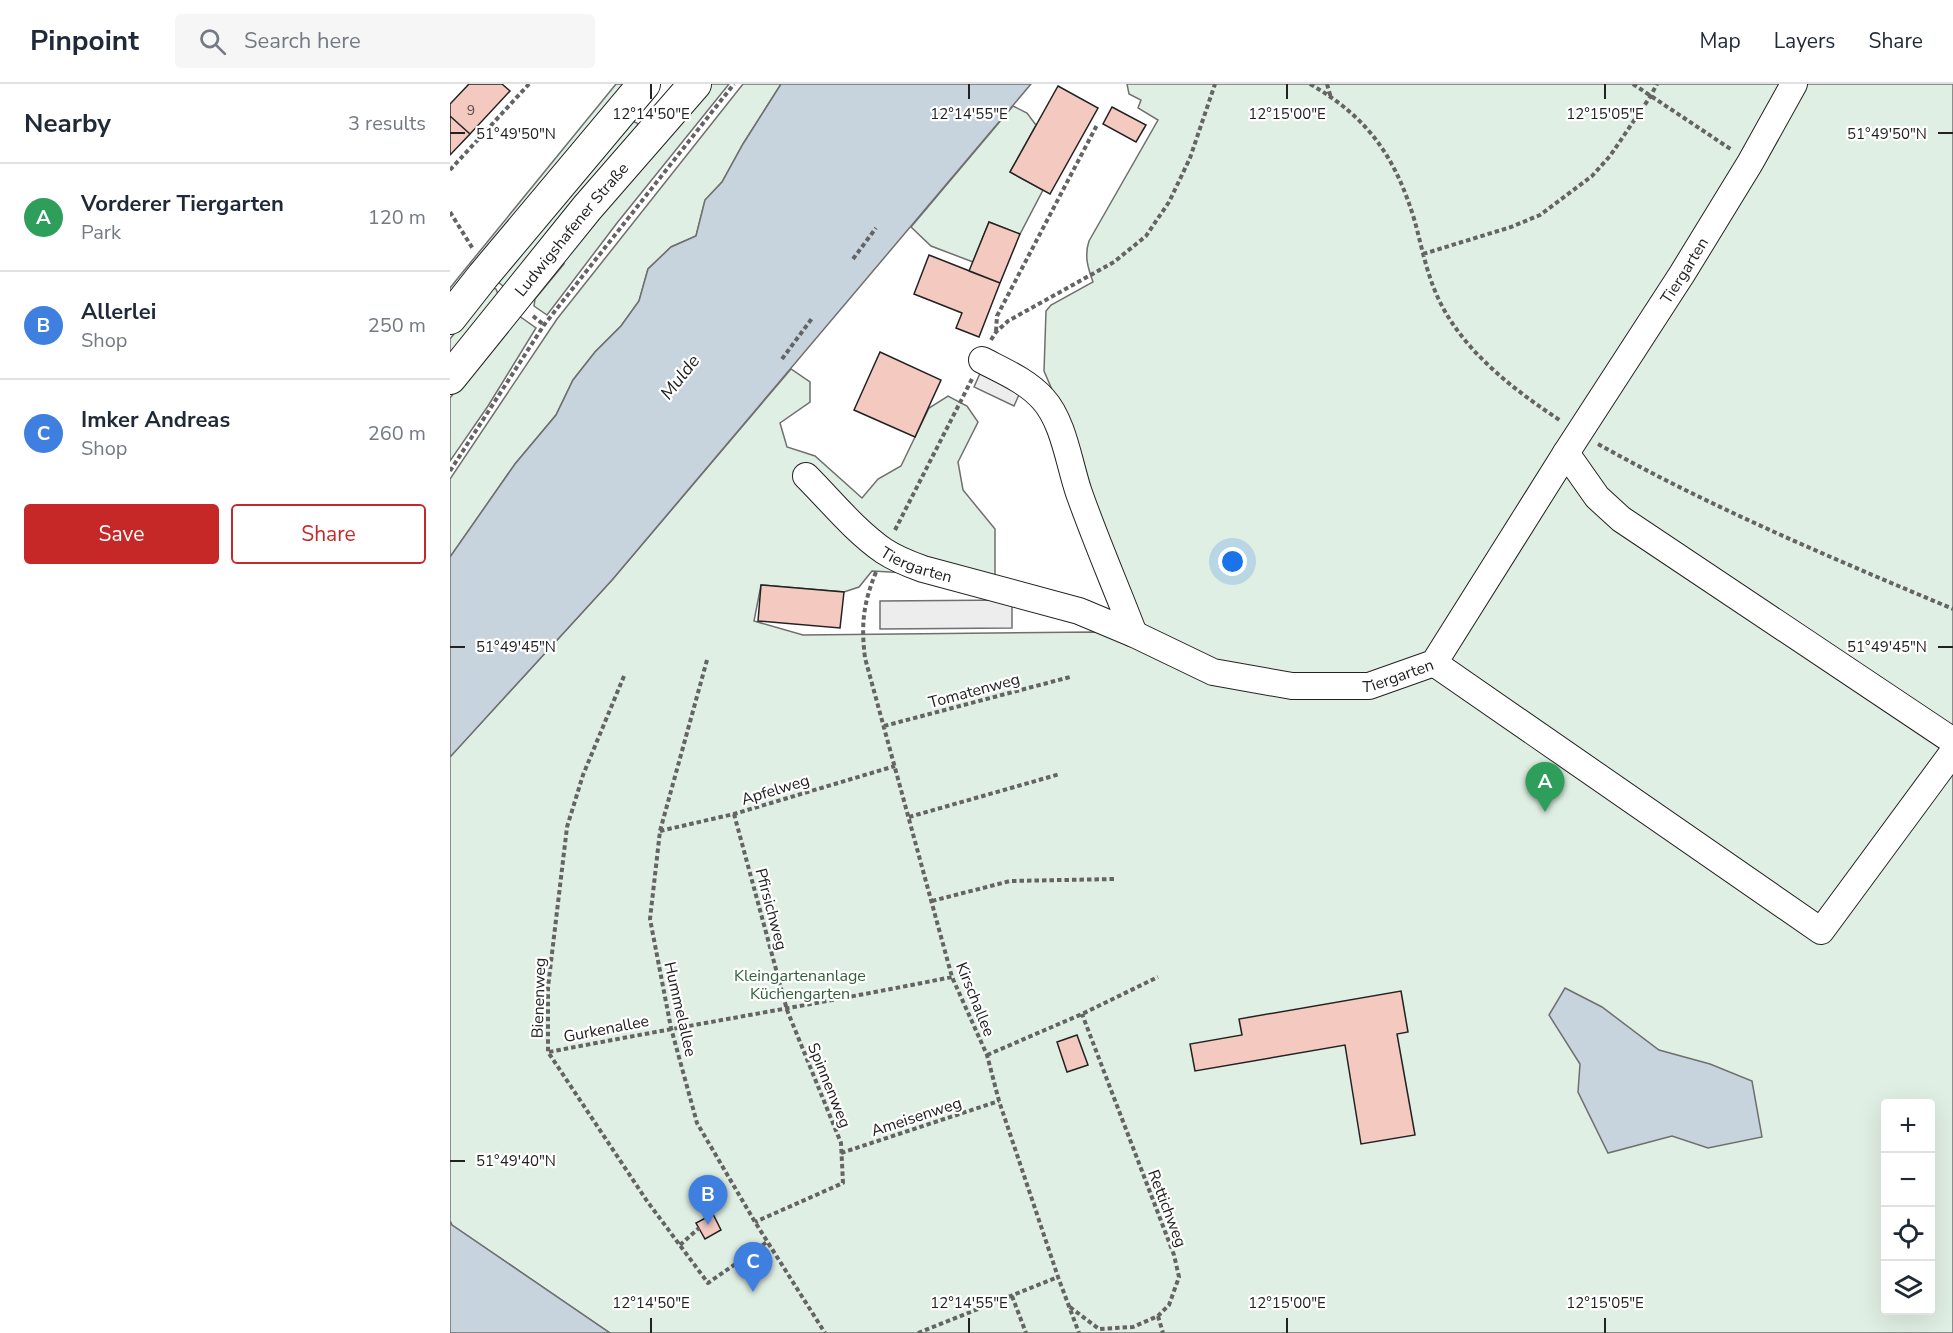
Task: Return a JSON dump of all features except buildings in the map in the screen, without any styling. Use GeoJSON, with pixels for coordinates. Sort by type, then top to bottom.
{"type":"FeatureCollection","features":[{"type":"Feature","properties":{"kind":"main road"},"geometry":{"type":"LineString","coordinates":[[450,318],[644,84]]}},
{"type":"Feature","properties":{"kind":"main road","name":"Ludwigshafener Straße"},"geometry":{"type":"LineString","coordinates":[[450,378],[586,208],[695,84]]}},
{"type":"Feature","properties":{"kind":"lane","name":"Tiergarten"},"geometry":{"type":"LineString","coordinates":[[806,476],[884,551],[903,561],[923,569],[1070,608],[1134,634],[1213,672],[1292,686],[1369,686],[1434,663],[1572,443],[1682,274],[1750,163],[1794,84]]}},
{"type":"Feature","properties":{"kind":"lane"},"geometry":{"type":"LineString","coordinates":[[982,360],[1034,390],[1052,411],[1079,493],[1134,634]]}},
{"type":"Feature","properties":{"kind":"lane"},"geometry":{"type":"LineString","coordinates":[[1572,443],[1597,497],[1621,519],[1953,741]]}},
{"type":"Feature","properties":{"kind":"lane"},"geometry":{"type":"LineString","coordinates":[[1434,663],[1821,931],[1953,752]]}},
{"type":"Feature","properties":{"kind":"path"},"geometry":{"type":"LineString","coordinates":[[450,170],[529,84]]}},
{"type":"Feature","properties":{"kind":"path"},"geometry":{"type":"LineString","coordinates":[[450,471],[544,325],[734,84]]}},
{"type":"Feature","properties":{"kind":"path"},"geometry":{"type":"LineString","coordinates":[[996,332],[1024,311],[1114,262],[1146,236],[1169,202],[1190,158],[1215,84]]}},
{"type":"Feature","properties":{"kind":"path"},"geometry":{"type":"LineString","coordinates":[[1310,84],[1363,125],[1385,151],[1405,191],[1439,302],[1465,339],[1499,375],[1531,401],[1572,443],[1655,476],[1726,511],[1953,609]]}},
{"type":"Feature","properties":{"kind":"path"},"geometry":{"type":"LineString","coordinates":[[1327,84],[1331,98]]}},
{"type":"Feature","properties":{"kind":"path"},"geometry":{"type":"LineString","coordinates":[[1633,84],[1750,163]]}},
{"type":"Feature","properties":{"kind":"path"},"geometry":{"type":"LineString","coordinates":[[1423,254],[1511,227],[1540,215],[1592,176],[1610,156],[1657,84]]}},
{"type":"Feature","properties":{"kind":"path"},"geometry":{"type":"LineString","coordinates":[[996,332],[997,316],[1097,125]]}},
{"type":"Feature","properties":{"kind":"path"},"geometry":{"type":"LineString","coordinates":[[450,212],[473,249]]}},
{"type":"Feature","properties":{"kind":"path"},"geometry":{"type":"LineString","coordinates":[[853,259],[876,228]]}},
{"type":"Feature","properties":{"kind":"path"},"geometry":{"type":"LineString","coordinates":[[782,359],[813,317]]}},
{"type":"Feature","properties":{"kind":"path","name":"Kirschallee"},"geometry":{"type":"LineString","coordinates":[[996,332],[884,551],[865,605],[862,633],[865,658],[952,977],[987,1055],[999,1101],[1079,1333]]}},
{"type":"Feature","properties":{"kind":"path","name":"Hummelallee"},"geometry":{"type":"LineString","coordinates":[[707,660],[660,831],[650,919],[671,1028],[698,1123],[754,1222],[825,1333]]}},
{"type":"Feature","properties":{"kind":"path","name":"Bienenweg"},"geometry":{"type":"LineString","coordinates":[[624,676],[583,775],[567,826],[548,987],[548,1052],[647,1201],[708,1283],[767,1242]]}},
{"type":"Feature","properties":{"kind":"path","name":"Tomatenweg"},"geometry":{"type":"LineString","coordinates":[[884,726],[1070,677]]}},
{"type":"Feature","properties":{"kind":"path","name":"Apfelweg"},"geometry":{"type":"LineString","coordinates":[[660,831],[734,814],[895,765]]}},
{"type":"Feature","properties":{"kind":"path"},"geometry":{"type":"LineString","coordinates":[[909,817],[1060,774]]}},
{"type":"Feature","properties":{"kind":"path","name":"Pfirsichweg"},"geometry":{"type":"LineString","coordinates":[[734,814],[787,1010]]}},
{"type":"Feature","properties":{"kind":"path"},"geometry":{"type":"LineString","coordinates":[[932,901],[1010,881],[1116,879]]}},
{"type":"Feature","properties":{"kind":"path","name":"Gurkenallee"},"geometry":{"type":"LineString","coordinates":[[548,1052],[671,1028],[787,1010],[952,977]]}},
{"type":"Feature","properties":{"kind":"path"},"geometry":{"type":"LineString","coordinates":[[987,1055],[1082,1014],[1158,977]]}},
{"type":"Feature","properties":{"kind":"path","name":"Spinnenweg"},"geometry":{"type":"LineString","coordinates":[[754,1222],[843,1183],[841,1143],[787,1010]]}},
{"type":"Feature","properties":{"kind":"path","name":"Rettichweg"},"geometry":{"type":"LineString","coordinates":[[1082,1014],[1174,1255],[1179,1276],[1169,1305],[1158,1316]]}},
{"type":"Feature","properties":{"kind":"path","name":"Ameisenweg"},"geometry":{"type":"LineString","coordinates":[[841,1153],[999,1101]]}},
{"type":"Feature","properties":{"kind":"path"},"geometry":{"type":"LineString","coordinates":[[680,1245],[699,1228]]}},
{"type":"Feature","properties":{"kind":"path"},"geometry":{"type":"LineString","coordinates":[[918,1333],[1058,1277]]}},
{"type":"Feature","properties":{"kind":"path"},"geometry":{"type":"LineString","coordinates":[[1012,1296],[1026,1333]]}},
{"type":"Feature","properties":{"kind":"path"},"geometry":{"type":"LineString","coordinates":[[1069,1306],[1099,1329],[1134,1327],[1158,1316],[1163,1333]]}},
{"type":"Feature","properties":{"kind":"green space"},"geometry":{"type":"Polygon","coordinates":[[[616,84],[626,84],[450,298],[450,288],[616,84]]]}},
{"type":"Feature","properties":{"kind":"green space"},"geometry":{"type":"Polygon","coordinates":[[[709,84],[729,84],[617,223],[547,315],[534,306],[535,299],[564,264],[565,251],[709,84]]]}},
{"type":"Feature","properties":{"kind":"green space"},"geometry":{"type":"Polygon","coordinates":[[[743,84],[781,84],[722,182],[705,200],[696,236],[671,247],[648,269],[639,301],[621,326],[595,352],[573,380],[556,415],[515,464],[450,557],[450,479],[557,319],[743,84]]]}},
{"type":"Feature","properties":{"kind":"green space","name":"Kleingartenanlage Küchengarten"},"geometry":{"type":"Polygon","coordinates":[[[1127,84],[1953,84],[1953,1333],[610,1333],[452,1225],[450,1221],[450,757],[612,580],[791,369],[810,382],[810,402],[780,423],[787,447],[815,456],[862,498],[878,479],[901,466],[929,408],[948,396],[967,406],[978,422],[958,462],[963,490],[995,529],[995,578],[872,571],[859,587],[844,592],[761,585],[754,621],[803,635],[1095,632],[1129,640],[1063,415],[1044,371],[1046,311],[1051,305],[1093,282],[1087,257],[1089,241],[1158,120],[1138,108],[1141,100],[1129,94],[1127,84]]]}},
{"type":"Feature","properties":{"kind":"green space"},"geometry":{"type":"Polygon","coordinates":[[[1013,106],[1027,113],[1036,125],[1010,172],[1043,190],[1020,234],[989,222],[973,262],[931,246],[911,227],[1013,106]]]}},
{"type":"Feature","properties":{"kind":"green space"},"geometry":{"type":"Polygon","coordinates":[[[632,121],[637,123],[639,128],[504,287],[497,281],[632,121]]]}},
{"type":"Feature","properties":{"kind":"green space"},"geometry":{"type":"Polygon","coordinates":[[[491,287],[496,289],[498,294],[450,357],[450,339],[491,287]]]}},
{"type":"Feature","properties":{"kind":"green space"},"geometry":{"type":"Polygon","coordinates":[[[515,313],[536,328],[488,406],[450,461],[450,398],[515,313]]]}},
{"type":"Feature","properties":{"kind":"shaded area"},"geometry":{"type":"Polygon","coordinates":[[[982,369],[1022,388],[1014,406],[974,387],[982,369]]]}},
{"type":"Feature","properties":{"kind":"shaded area"},"geometry":{"type":"Polygon","coordinates":[[[1012,600],[1012,628],[880,629],[880,601],[1012,600]]]}},
{"type":"Feature","properties":{"kind":"water","name":"Mulde"},"geometry":{"type":"Polygon","coordinates":[[[781,84],[1031,84],[612,580],[450,757],[450,557],[515,464],[556,415],[573,380],[595,352],[621,326],[639,301],[648,269],[671,247],[696,236],[705,200],[722,182],[781,84]]]}},
{"type":"Feature","properties":{"kind":"water"},"geometry":{"type":"Polygon","coordinates":[[[1565,988],[1602,1007],[1659,1050],[1710,1064],[1752,1081],[1762,1137],[1708,1148],[1672,1136],[1608,1153],[1578,1092],[1580,1064],[1549,1015],[1565,988]]]}},
{"type":"Feature","properties":{"kind":"water"},"geometry":{"type":"Polygon","coordinates":[[[450,1221],[452,1225],[610,1333],[450,1333],[450,1221]]]}},
{"type":"Feature","properties":{"kind":"place","name":"Vorderer Tiergarten"},"geometry":{"type":"Point","coordinates":[1545,812]}},
{"type":"Feature","properties":{"kind":"place","name":"Allerlei"},"geometry":{"type":"Point","coordinates":[708,1225]}},
{"type":"Feature","properties":{"kind":"place","name":"Imker Andreas"},"geometry":{"type":"Point","coordinates":[753,1292]}}]}
